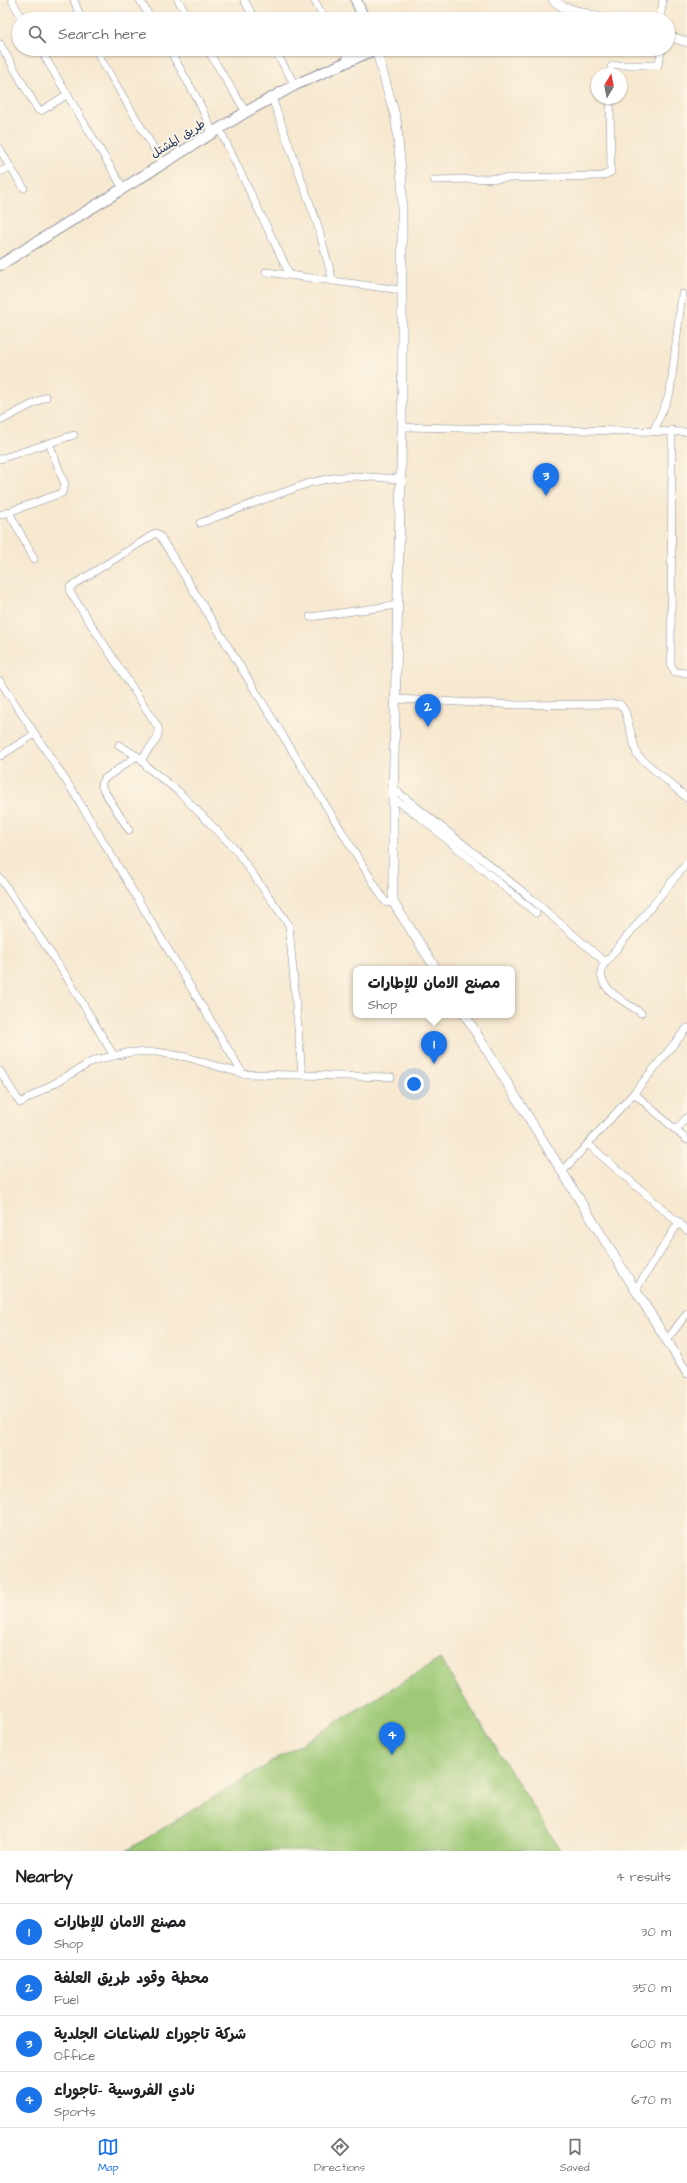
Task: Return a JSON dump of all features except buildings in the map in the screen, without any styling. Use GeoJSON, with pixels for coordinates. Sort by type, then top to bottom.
{"type":"FeatureCollection","features":[{"type":"Feature","properties":{"kind":"main road"},"geometry":{"type":"LineString","coordinates":[[356,0],[361,12]]}},
{"type":"Feature","properties":{"kind":"main road","name":"طريق المشتل"},"geometry":{"type":"LineString","coordinates":[[0,265],[246,112],[295,85],[359,56]]}},
{"type":"Feature","properties":{"kind":"street"},"geometry":{"type":"LineString","coordinates":[[12,0],[18,12]]}},
{"type":"Feature","properties":{"kind":"street"},"geometry":{"type":"LineString","coordinates":[[74,0],[78,12]]}},
{"type":"Feature","properties":{"kind":"street"},"geometry":{"type":"LineString","coordinates":[[140,0],[147,12]]}},
{"type":"Feature","properties":{"kind":"street"},"geometry":{"type":"LineString","coordinates":[[178,0],[185,12]]}},
{"type":"Feature","properties":{"kind":"street"},"geometry":{"type":"LineString","coordinates":[[244,0],[251,12]]}},
{"type":"Feature","properties":{"kind":"street"},"geometry":{"type":"LineString","coordinates":[[314,0],[321,12]]}},
{"type":"Feature","properties":{"kind":"street"},"geometry":{"type":"LineString","coordinates":[[553,0],[563,7],[580,12]]}},
{"type":"Feature","properties":{"kind":"street"},"geometry":{"type":"LineString","coordinates":[[661,12],[663,0]]}},
{"type":"Feature","properties":{"kind":"street"},"geometry":{"type":"LineString","coordinates":[[675,38],[687,42]]}},
{"type":"Feature","properties":{"kind":"street"},"geometry":{"type":"LineString","coordinates":[[0,44],[38,110],[42,111],[68,94]]}},
{"type":"Feature","properties":{"kind":"street"},"geometry":{"type":"LineString","coordinates":[[44,56],[123,188]]}},
{"type":"Feature","properties":{"kind":"street"},"geometry":{"type":"LineString","coordinates":[[99,56],[163,164]]}},
{"type":"Feature","properties":{"kind":"street"},"geometry":{"type":"LineString","coordinates":[[173,56],[216,131],[290,275]]}},
{"type":"Feature","properties":{"kind":"street"},"geometry":{"type":"LineString","coordinates":[[211,56],[246,112]]}},
{"type":"Feature","properties":{"kind":"street"},"geometry":{"type":"LineString","coordinates":[[278,56],[295,85]]}},
{"type":"Feature","properties":{"kind":"street"},"geometry":{"type":"LineString","coordinates":[[347,56],[349,60]]}},
{"type":"Feature","properties":{"kind":"street"},"geometry":{"type":"LineString","coordinates":[[378,56],[396,119],[402,180],[402,427],[393,793],[393,902],[434,966]]}},
{"type":"Feature","properties":{"kind":"street"},"geometry":{"type":"LineString","coordinates":[[611,68],[614,65],[658,65],[660,56]]}},
{"type":"Feature","properties":{"kind":"street"},"geometry":{"type":"LineString","coordinates":[[272,98],[317,223],[333,281]]}},
{"type":"Feature","properties":{"kind":"street"},"geometry":{"type":"LineString","coordinates":[[434,180],[602,176],[607,174],[611,172],[610,104]]}},
{"type":"Feature","properties":{"kind":"street"},"geometry":{"type":"LineString","coordinates":[[0,149],[24,188]]}},
{"type":"Feature","properties":{"kind":"street"},"geometry":{"type":"LineString","coordinates":[[0,172],[10,167]]}},
{"type":"Feature","properties":{"kind":"street"},"geometry":{"type":"LineString","coordinates":[[266,272],[401,290]]}},
{"type":"Feature","properties":{"kind":"street"},"geometry":{"type":"LineString","coordinates":[[654,430],[670,393],[682,294]]}},
{"type":"Feature","properties":{"kind":"street"},"geometry":{"type":"LineString","coordinates":[[0,421],[46,397]]}},
{"type":"Feature","properties":{"kind":"street"},"geometry":{"type":"LineString","coordinates":[[402,427],[672,430],[687,432]]}},
{"type":"Feature","properties":{"kind":"street"},"geometry":{"type":"LineString","coordinates":[[672,430],[670,665],[675,672],[687,673]]}},
{"type":"Feature","properties":{"kind":"street"},"geometry":{"type":"LineString","coordinates":[[0,459],[74,436]]}},
{"type":"Feature","properties":{"kind":"street"},"geometry":{"type":"LineString","coordinates":[[0,515],[62,492],[65,489],[65,484],[49,443]]}},
{"type":"Feature","properties":{"kind":"street"},"geometry":{"type":"LineString","coordinates":[[200,523],[314,481],[355,476],[400,479]]}},
{"type":"Feature","properties":{"kind":"street"},"geometry":{"type":"LineString","coordinates":[[9,512],[34,559]]}},
{"type":"Feature","properties":{"kind":"street"},"geometry":{"type":"LineString","coordinates":[[129,830],[101,784],[104,779],[140,758],[157,740],[159,734],[158,727],[70,592],[70,587],[156,533],[163,541],[384,900],[387,903],[393,902]]}},
{"type":"Feature","properties":{"kind":"street"},"geometry":{"type":"LineString","coordinates":[[310,617],[398,605]]}},
{"type":"Feature","properties":{"kind":"street"},"geometry":{"type":"LineString","coordinates":[[0,681],[74,793],[243,1074]]}},
{"type":"Feature","properties":{"kind":"street"},"geometry":{"type":"LineString","coordinates":[[396,699],[518,705],[620,704],[625,711],[637,755],[687,798]]}},
{"type":"Feature","properties":{"kind":"street"},"geometry":{"type":"LineString","coordinates":[[0,756],[35,734]]}},
{"type":"Feature","properties":{"kind":"street"},"geometry":{"type":"LineString","coordinates":[[119,745],[140,758],[147,767],[178,791],[235,849],[289,926],[302,1074]]}},
{"type":"Feature","properties":{"kind":"street"},"geometry":{"type":"LineString","coordinates":[[393,793],[416,814],[536,913]]}},
{"type":"Feature","properties":{"kind":"street"},"geometry":{"type":"LineString","coordinates":[[393,793],[527,895],[605,962]]}},
{"type":"Feature","properties":{"kind":"street"},"geometry":{"type":"LineString","coordinates":[[641,1014],[604,986],[600,972],[605,962],[687,863]]}},
{"type":"Feature","properties":{"kind":"street"},"geometry":{"type":"LineString","coordinates":[[0,878],[68,979],[114,1056]]}},
{"type":"Feature","properties":{"kind":"street"},"geometry":{"type":"LineString","coordinates":[[467,1018],[687,1373]]}},
{"type":"Feature","properties":{"kind":"street"},"geometry":{"type":"LineString","coordinates":[[562,1172],[634,1093],[686,1030]]}},
{"type":"Feature","properties":{"kind":"street"},"geometry":{"type":"LineString","coordinates":[[0,1071],[20,1103],[95,1060],[131,1052],[157,1052],[186,1057],[243,1074],[392,1076]]}},
{"type":"Feature","properties":{"kind":"street"},"geometry":{"type":"LineString","coordinates":[[634,1093],[687,1140]]}},
{"type":"Feature","properties":{"kind":"street"},"geometry":{"type":"LineString","coordinates":[[676,1130],[687,1117]]}},
{"type":"Feature","properties":{"kind":"street"},"geometry":{"type":"LineString","coordinates":[[589,1144],[687,1230]]}},
{"type":"Feature","properties":{"kind":"street"},"geometry":{"type":"LineString","coordinates":[[635,1291],[679,1222]]}},
{"type":"Feature","properties":{"kind":"street"},"geometry":{"type":"LineString","coordinates":[[667,1340],[687,1313]]}},
{"type":"Feature","properties":{"kind":"green space"},"geometry":{"type":"Polygon","coordinates":[[[440,1659],[561,1851],[126,1851],[440,1659]]]}},
{"type":"Feature","properties":{"kind":"place","name":"شركة تاجوراء للصناعات الجلدية"},"geometry":{"type":"Point","coordinates":[546,496]}},
{"type":"Feature","properties":{"kind":"place","name":"محطة وقود طريق العلفة"},"geometry":{"type":"Point","coordinates":[428,727]}},
{"type":"Feature","properties":{"kind":"place","name":"مصنع الامان للإطارات"},"geometry":{"type":"Point","coordinates":[434,1064]}},
{"type":"Feature","properties":{"kind":"place","name":"نادي الفروسية -تاجوراء"},"geometry":{"type":"Point","coordinates":[392,1755]}}]}
